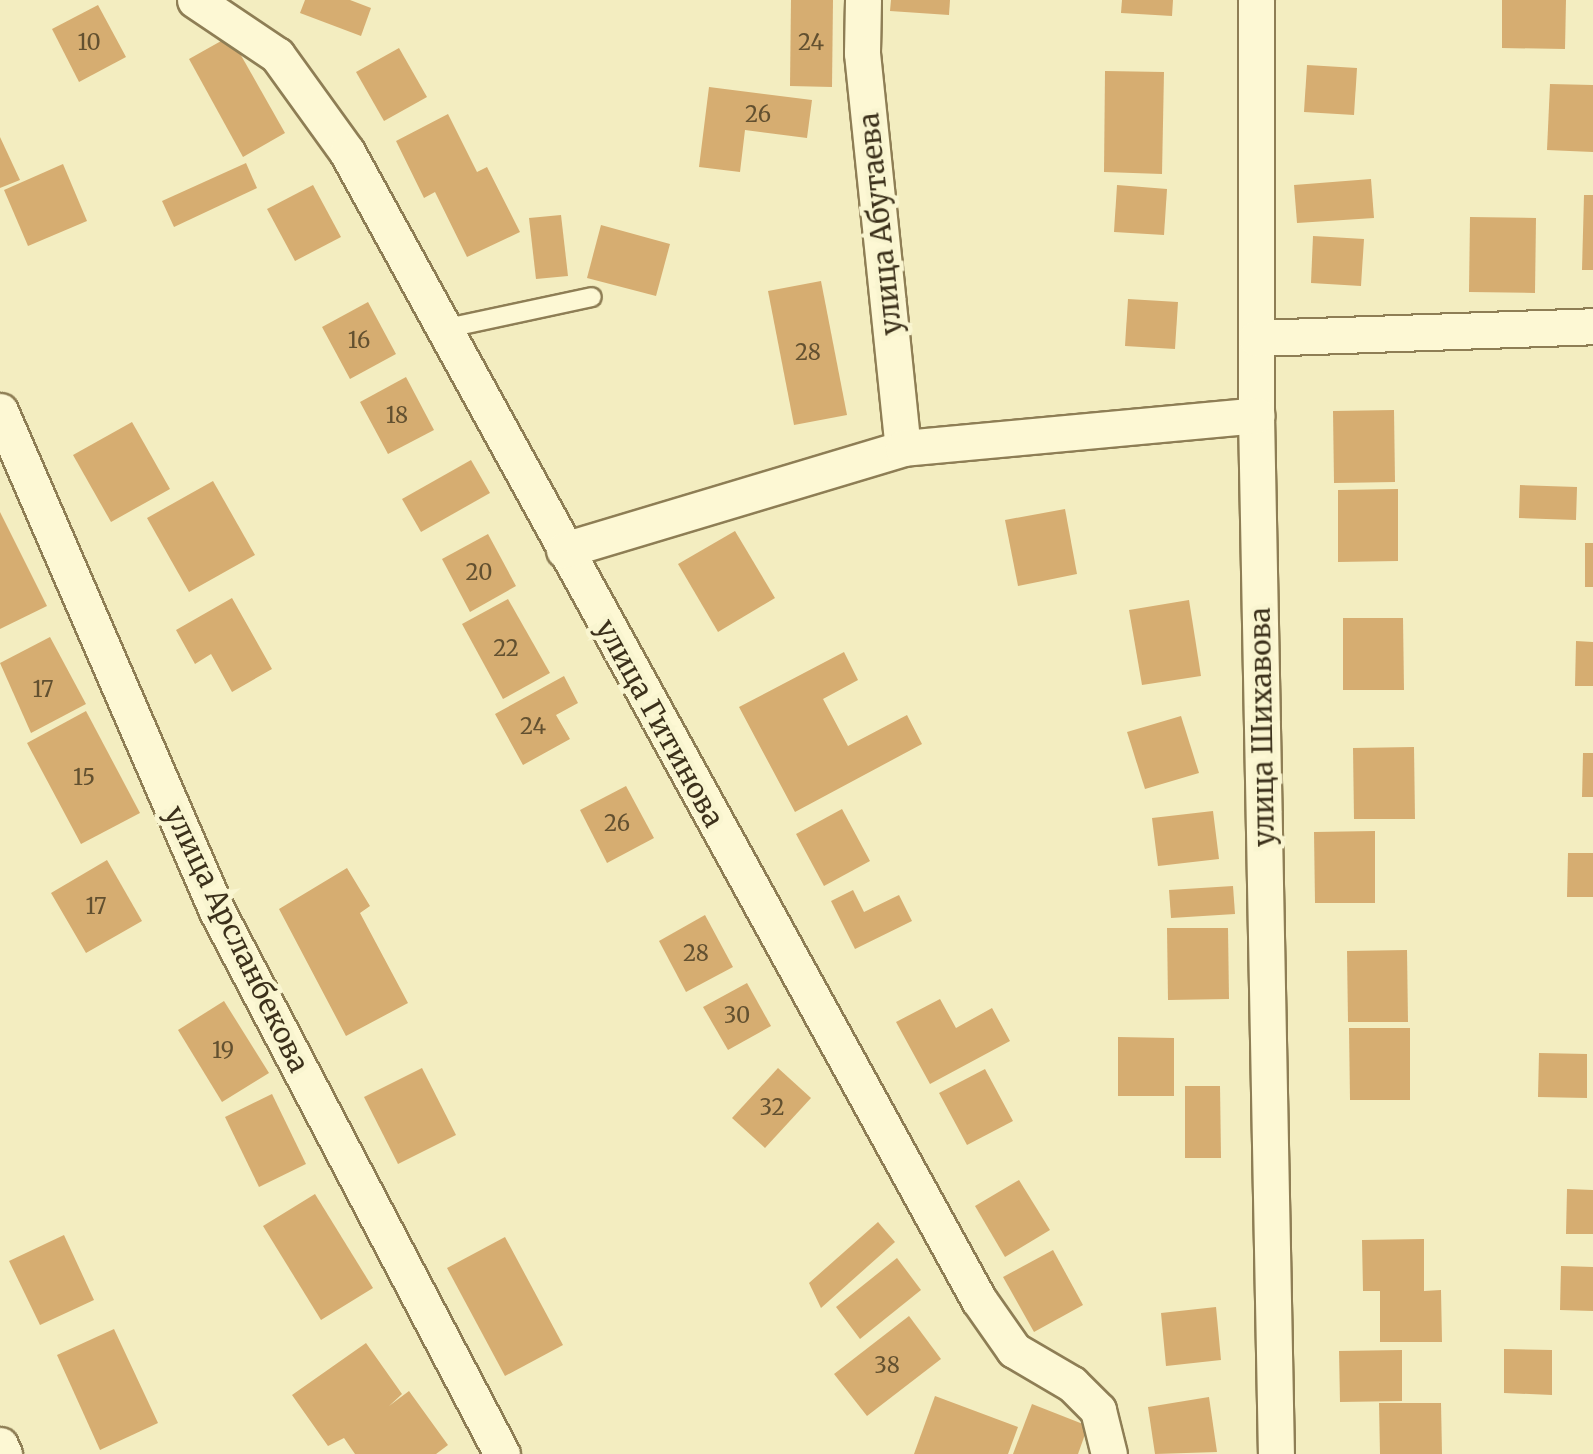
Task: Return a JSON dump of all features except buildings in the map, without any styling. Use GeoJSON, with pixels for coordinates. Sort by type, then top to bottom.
{"type":"FeatureCollection","features":[{"type":"Feature","properties":{"kind":"street","name":"улица Гитинова"},"geometry":{"type":"LineString","coordinates":[[195,0],[277,55],[347,152],[979,1300],[1014,1350],[1072,1384],[1098,1410],[1109,1454]]}},
{"type":"Feature","properties":{"kind":"street","name":"улица Абутаева"},"geometry":{"type":"LineString","coordinates":[[863,0],[862,53],[903,448]]}},
{"type":"Feature","properties":{"kind":"street","name":"улица Шихавова"},"geometry":{"type":"LineString","coordinates":[[1256,0],[1256,415],[1276,1454]]}},
{"type":"Feature","properties":{"kind":"street"},"geometry":{"type":"LineString","coordinates":[[1256,338],[1593,326]]}},
{"type":"Feature","properties":{"kind":"street","name":"улица Арсланбекова"},"geometry":{"type":"LineString","coordinates":[[0,411],[217,911],[502,1454]]}},
{"type":"Feature","properties":{"kind":"street"},"geometry":{"type":"LineString","coordinates":[[564,550],[903,448],[1256,415]]}},
{"type":"Feature","properties":{"kind":"street"},"geometry":{"type":"LineString","coordinates":[[0,1445],[4,1454]]}},
{"type":"Feature","properties":{"kind":"lane"},"geometry":{"type":"LineString","coordinates":[[444,329],[592,297]]}}]}
